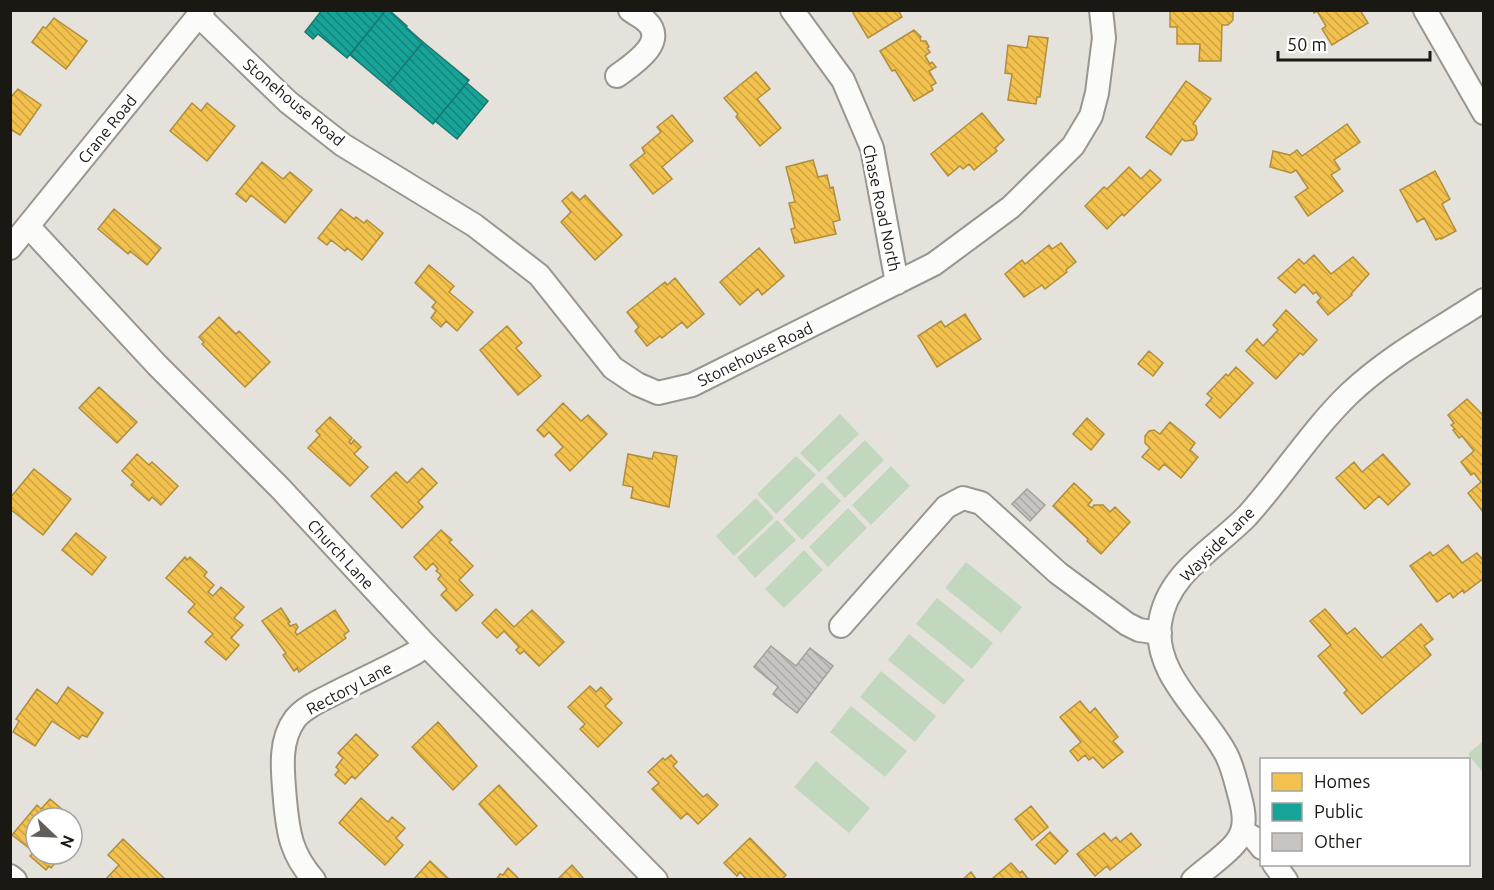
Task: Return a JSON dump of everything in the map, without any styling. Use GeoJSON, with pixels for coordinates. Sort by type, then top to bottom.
{"type":"FeatureCollection","features":[{"type":"Feature","properties":{"kind":"street"},"geometry":{"type":"LineString","coordinates":[[617,76],[641,58],[653,40],[648,22],[630,10]]}},
{"type":"Feature","properties":{"kind":"street","name":"Chase Road North"},"geometry":{"type":"LineString","coordinates":[[792,10],[843,80],[872,148],[897,283]]}},
{"type":"Feature","properties":{"kind":"street","name":"Stonehouse Road"},"geometry":{"type":"LineString","coordinates":[[201,13],[288,102],[343,145],[474,225],[539,275],[613,368],[637,384],[658,393],[692,385],[934,264],[1011,207],[1073,146],[1091,116],[1097,93],[1104,38],[1101,10]]}},
{"type":"Feature","properties":{"kind":"street"},"geometry":{"type":"LineString","coordinates":[[1425,10],[1484,113]]}},
{"type":"Feature","properties":{"kind":"street","name":"Crane Road"},"geometry":{"type":"LineString","coordinates":[[10,248],[201,13]]}},
{"type":"Feature","properties":{"kind":"street","name":"Church Lane"},"geometry":{"type":"LineString","coordinates":[[28,226],[157,365],[280,488],[426,645],[656,879]]}},
{"type":"Feature","properties":{"kind":"street","name":"Wayside Lane"},"geometry":{"type":"LineString","coordinates":[[1242,831],[1244,817],[1242,804],[1227,755],[1175,681],[1163,658],[1160,633],[1163,610],[1172,590],[1192,564],[1246,516],[1317,428],[1349,394],[1372,374],[1413,345],[1484,300]]}},
{"type":"Feature","properties":{"kind":"street"},"geometry":{"type":"LineString","coordinates":[[841,626],[946,507],[963,498],[981,503],[1058,573],[1127,624],[1139,630],[1160,633]]}},
{"type":"Feature","properties":{"kind":"street","name":"Rectory Lane"},"geometry":{"type":"LineString","coordinates":[[314,879],[300,864],[292,848],[286,819],[282,766],[283,747],[289,730],[296,718],[314,704],[416,653],[426,645]]}},
{"type":"Feature","properties":{"kind":"street"},"geometry":{"type":"LineString","coordinates":[[1193,879],[1237,842],[1242,831],[1254,838],[1260,846]]}},
{"type":"Feature","properties":{"kind":"street"},"geometry":{"type":"LineString","coordinates":[[1276,866],[1286,879]]}},
{"type":"Feature","properties":{"kind":"street"},"geometry":{"type":"LineString","coordinates":[[10,876],[15,879]]}},
{"type":"Feature","properties":{"kind":"green space"},"geometry":{"type":"Polygon","coordinates":[[[840,414],[859,434],[819,472],[800,453],[840,414]]]}},
{"type":"Feature","properties":{"kind":"green space"},"geometry":{"type":"Polygon","coordinates":[[[865,440],[884,460],[845,498],[826,478],[865,440]]]}},
{"type":"Feature","properties":{"kind":"green space"},"geometry":{"type":"Polygon","coordinates":[[[796,456],[816,475],[776,514],[757,494],[796,456]]]}},
{"type":"Feature","properties":{"kind":"green space"},"geometry":{"type":"Polygon","coordinates":[[[891,466],[910,486],[871,525],[852,505],[891,466]]]}},
{"type":"Feature","properties":{"kind":"green space"},"geometry":{"type":"Polygon","coordinates":[[[822,482],[841,501],[802,540],[783,520],[822,482]]]}},
{"type":"Feature","properties":{"kind":"green space"},"geometry":{"type":"Polygon","coordinates":[[[756,498],[774,518],[734,556],[716,536],[756,498]]]}},
{"type":"Feature","properties":{"kind":"green space"},"geometry":{"type":"Polygon","coordinates":[[[848,508],[867,528],[828,567],[809,547],[848,508]]]}},
{"type":"Feature","properties":{"kind":"green space"},"geometry":{"type":"Polygon","coordinates":[[[777,520],[796,540],[755,578],[737,558],[777,520]]]}},
{"type":"Feature","properties":{"kind":"green space"},"geometry":{"type":"Polygon","coordinates":[[[804,550],[823,570],[784,608],[765,589],[804,550]]]}},
{"type":"Feature","properties":{"kind":"green space"},"geometry":{"type":"Polygon","coordinates":[[[966,562],[1022,607],[1001,633],[945,588],[966,562]]]}},
{"type":"Feature","properties":{"kind":"green space"},"geometry":{"type":"Polygon","coordinates":[[[937,598],[993,643],[972,669],[916,624],[937,598]]]}},
{"type":"Feature","properties":{"kind":"green space"},"geometry":{"type":"Polygon","coordinates":[[[909,634],[965,680],[944,705],[888,660],[909,634]]]}},
{"type":"Feature","properties":{"kind":"green space"},"geometry":{"type":"Polygon","coordinates":[[[881,671],[936,716],[915,742],[860,697],[881,671]]]}},
{"type":"Feature","properties":{"kind":"green space"},"geometry":{"type":"Polygon","coordinates":[[[851,706],[907,751],[885,777],[830,732],[851,706]]]}},
{"type":"Feature","properties":{"kind":"green space"},"geometry":{"type":"Polygon","coordinates":[[[1483,741],[1483,773],[1468,754],[1483,741]]]}},
{"type":"Feature","properties":{"kind":"green space"},"geometry":{"type":"Polygon","coordinates":[[[816,761],[870,808],[849,833],[794,787],[816,761]]]}},
{"type":"Feature","properties":{"kind":"building: Homes"},"geometry":{"type":"Polygon","coordinates":[[[855,10],[898,10],[902,17],[868,38],[853,13],[855,10]]]}},
{"type":"Feature","properties":{"kind":"building: Homes"},"geometry":{"type":"Polygon","coordinates":[[[1170,10],[1231,10],[1233,12],[1233,20],[1228,25],[1222,25],[1221,61],[1199,61],[1200,44],[1177,44],[1177,27],[1170,27],[1170,10]]]}},
{"type":"Feature","properties":{"kind":"building: Homes"},"geometry":{"type":"Polygon","coordinates":[[[1313,10],[1360,10],[1368,23],[1332,45],[1322,29],[1326,26],[1317,11],[1314,13],[1313,10]]]}},
{"type":"Feature","properties":{"kind":"building: Homes"},"geometry":{"type":"Polygon","coordinates":[[[54,18],[87,41],[66,69],[32,42],[43,27],[46,28],[54,18]]]}},
{"type":"Feature","properties":{"kind":"building: Homes"},"geometry":{"type":"Polygon","coordinates":[[[914,30],[921,37],[921,41],[926,41],[929,47],[927,48],[930,52],[925,56],[930,64],[932,62],[936,67],[929,71],[936,83],[931,86],[933,90],[914,101],[880,51],[914,30]]]}},
{"type":"Feature","properties":{"kind":"building: Homes"},"geometry":{"type":"Polygon","coordinates":[[[1029,36],[1048,38],[1040,97],[1037,97],[1036,104],[1008,100],[1012,74],[1005,73],[1008,45],[1027,48],[1029,36]]]}},
{"type":"Feature","properties":{"kind":"building: Homes"},"geometry":{"type":"Polygon","coordinates":[[[756,72],[770,89],[757,99],[781,128],[760,146],[724,98],[756,72]]]}},
{"type":"Feature","properties":{"kind":"building: Homes"},"geometry":{"type":"Polygon","coordinates":[[[1186,81],[1211,99],[1193,124],[1196,126],[1197,134],[1193,140],[1182,139],[1171,155],[1146,137],[1186,81]]]}},
{"type":"Feature","properties":{"kind":"building: Homes"},"geometry":{"type":"Polygon","coordinates":[[[18,89],[41,105],[20,135],[10,129],[10,98],[18,89]]]}},
{"type":"Feature","properties":{"kind":"building: Homes"},"geometry":{"type":"Polygon","coordinates":[[[192,103],[201,111],[207,103],[235,126],[207,161],[170,131],[192,103]]]}},
{"type":"Feature","properties":{"kind":"building: Homes"},"geometry":{"type":"Polygon","coordinates":[[[982,113],[1004,140],[995,148],[997,151],[974,170],[969,164],[963,169],[960,166],[948,176],[931,154],[982,113]]]}},
{"type":"Feature","properties":{"kind":"building: Homes"},"geometry":{"type":"Polygon","coordinates":[[[672,115],[693,141],[662,167],[672,179],[653,194],[630,165],[645,153],[642,148],[661,132],[657,127],[672,115]]]}},
{"type":"Feature","properties":{"kind":"building: Homes"},"geometry":{"type":"Polygon","coordinates":[[[1347,124],[1360,142],[1334,160],[1340,169],[1331,175],[1343,191],[1308,216],[1295,197],[1308,188],[1296,170],[1291,173],[1270,167],[1273,151],[1290,155],[1297,150],[1302,156],[1347,124]]]}},
{"type":"Feature","properties":{"kind":"building: Homes"},"geometry":{"type":"Polygon","coordinates":[[[813,160],[818,177],[827,175],[830,188],[833,187],[840,220],[833,222],[836,234],[795,243],[791,229],[795,228],[789,203],[795,202],[786,167],[813,160]]]}},
{"type":"Feature","properties":{"kind":"building: Homes"},"geometry":{"type":"Polygon","coordinates":[[[262,162],[283,179],[290,172],[312,190],[285,223],[251,195],[246,202],[236,194],[262,162]]]}},
{"type":"Feature","properties":{"kind":"building: Homes"},"geometry":{"type":"Polygon","coordinates":[[[1129,167],[1141,179],[1150,170],[1161,180],[1107,229],[1085,206],[1104,187],[1107,189],[1129,167]]]}},
{"type":"Feature","properties":{"kind":"building: Homes"},"geometry":{"type":"Polygon","coordinates":[[[1435,171],[1450,199],[1442,204],[1456,231],[1436,240],[1424,218],[1417,222],[1400,190],[1435,171]]]}},
{"type":"Feature","properties":{"kind":"building: Homes"},"geometry":{"type":"Polygon","coordinates":[[[572,192],[580,200],[585,195],[622,235],[595,260],[561,222],[571,212],[562,201],[572,192]]]}},
{"type":"Feature","properties":{"kind":"building: Homes"},"geometry":{"type":"Polygon","coordinates":[[[114,209],[161,248],[147,265],[130,251],[128,254],[98,229],[114,209]]]}},
{"type":"Feature","properties":{"kind":"building: Homes"},"geometry":{"type":"Polygon","coordinates":[[[341,209],[354,219],[356,217],[364,223],[367,220],[383,233],[362,260],[347,248],[345,251],[331,240],[327,245],[318,238],[341,209]]]}},
{"type":"Feature","properties":{"kind":"building: Homes"},"geometry":{"type":"Polygon","coordinates":[[[1061,243],[1076,262],[1045,289],[1042,285],[1024,297],[1005,274],[1022,260],[1025,264],[1049,245],[1052,249],[1061,243]]]}},
{"type":"Feature","properties":{"kind":"building: Homes"},"geometry":{"type":"Polygon","coordinates":[[[759,248],[784,276],[762,295],[758,289],[740,305],[720,282],[759,248]]]}},
{"type":"Feature","properties":{"kind":"building: Homes"},"geometry":{"type":"Polygon","coordinates":[[[1314,255],[1331,274],[1353,257],[1369,274],[1352,295],[1328,315],[1317,302],[1321,298],[1316,292],[1313,294],[1304,284],[1295,293],[1278,278],[1299,259],[1304,264],[1314,255]]]}},
{"type":"Feature","properties":{"kind":"building: Homes"},"geometry":{"type":"Polygon","coordinates":[[[429,265],[454,286],[449,292],[473,312],[457,331],[446,321],[441,327],[431,318],[436,311],[432,307],[436,302],[415,283],[429,265]]]}},
{"type":"Feature","properties":{"kind":"building: Homes"},"geometry":{"type":"Polygon","coordinates":[[[675,278],[704,314],[687,328],[682,322],[662,338],[660,336],[647,346],[635,331],[639,327],[627,312],[665,282],[667,285],[675,278]]]}},
{"type":"Feature","properties":{"kind":"building: Homes"},"geometry":{"type":"Polygon","coordinates":[[[1286,310],[1317,340],[1303,355],[1300,353],[1276,379],[1246,351],[1257,339],[1263,346],[1278,330],[1273,325],[1286,310]]]}},
{"type":"Feature","properties":{"kind":"building: Homes"},"geometry":{"type":"Polygon","coordinates":[[[965,314],[981,339],[937,367],[918,336],[941,321],[945,327],[965,314]]]}},
{"type":"Feature","properties":{"kind":"building: Homes"},"geometry":{"type":"Polygon","coordinates":[[[219,317],[236,334],[239,331],[270,362],[245,387],[202,344],[204,342],[199,337],[219,317]]]}},
{"type":"Feature","properties":{"kind":"building: Homes"},"geometry":{"type":"Polygon","coordinates":[[[507,326],[522,343],[516,348],[541,376],[518,395],[480,350],[507,326]]]}},
{"type":"Feature","properties":{"kind":"building: Homes"},"geometry":{"type":"Polygon","coordinates":[[[1149,351],[1163,363],[1153,376],[1138,364],[1149,351]]]}},
{"type":"Feature","properties":{"kind":"building: Homes"},"geometry":{"type":"Polygon","coordinates":[[[1236,367],[1253,383],[1220,418],[1206,405],[1212,398],[1207,394],[1236,367]]]}},
{"type":"Feature","properties":{"kind":"building: Homes"},"geometry":{"type":"Polygon","coordinates":[[[99,387],[137,422],[117,443],[79,408],[99,387]]]}},
{"type":"Feature","properties":{"kind":"building: Homes"},"geometry":{"type":"Polygon","coordinates":[[[1467,399],[1484,416],[1484,513],[1468,493],[1481,482],[1474,473],[1471,475],[1461,462],[1474,451],[1462,436],[1459,438],[1453,430],[1455,429],[1451,425],[1454,423],[1448,415],[1467,399]]]}},
{"type":"Feature","properties":{"kind":"building: Homes"},"geometry":{"type":"Polygon","coordinates":[[[563,403],[581,421],[588,415],[607,434],[570,471],[555,455],[563,447],[549,432],[544,437],[537,430],[563,403]]]}},
{"type":"Feature","properties":{"kind":"building: Homes"},"geometry":{"type":"Polygon","coordinates":[[[330,417],[352,438],[349,442],[351,444],[354,440],[361,447],[354,454],[368,467],[350,486],[308,448],[320,435],[316,431],[330,417]]]}},
{"type":"Feature","properties":{"kind":"building: Homes"},"geometry":{"type":"Polygon","coordinates":[[[1087,418],[1104,434],[1091,450],[1073,434],[1087,418]]]}},
{"type":"Feature","properties":{"kind":"building: Homes"},"geometry":{"type":"Polygon","coordinates":[[[1170,422],[1195,443],[1190,450],[1198,457],[1181,478],[1164,464],[1159,470],[1142,457],[1150,448],[1145,443],[1145,436],[1149,431],[1154,430],[1160,434],[1170,422]]]}},
{"type":"Feature","properties":{"kind":"building: Homes"},"geometry":{"type":"Polygon","coordinates":[[[654,452],[677,456],[669,507],[631,498],[633,487],[623,485],[628,454],[652,459],[654,452]]]}},
{"type":"Feature","properties":{"kind":"building: Homes"},"geometry":{"type":"Polygon","coordinates":[[[137,454],[149,465],[152,462],[178,486],[161,505],[152,497],[149,501],[131,485],[134,482],[122,471],[137,454]]]}},
{"type":"Feature","properties":{"kind":"building: Homes"},"geometry":{"type":"Polygon","coordinates":[[[1383,454],[1410,484],[1388,505],[1379,496],[1365,509],[1336,478],[1354,462],[1362,472],[1383,454]]]}},
{"type":"Feature","properties":{"kind":"building: Homes"},"geometry":{"type":"Polygon","coordinates":[[[422,468],[437,483],[418,502],[423,507],[402,528],[371,496],[396,472],[407,483],[422,468]]]}},
{"type":"Feature","properties":{"kind":"building: Homes"},"geometry":{"type":"Polygon","coordinates":[[[34,469],[71,499],[43,535],[10,509],[10,498],[34,469]]]}},
{"type":"Feature","properties":{"kind":"building: Homes"},"geometry":{"type":"Polygon","coordinates":[[[1074,483],[1092,500],[1088,505],[1092,508],[1094,505],[1103,505],[1110,512],[1115,507],[1130,522],[1101,554],[1053,506],[1074,483]]]}},
{"type":"Feature","properties":{"kind":"building: Homes"},"geometry":{"type":"Polygon","coordinates":[[[441,530],[452,540],[449,542],[473,566],[459,580],[473,595],[456,611],[441,595],[447,589],[438,579],[441,575],[436,571],[438,569],[433,563],[426,570],[414,557],[441,530]]]}},
{"type":"Feature","properties":{"kind":"building: Homes"},"geometry":{"type":"Polygon","coordinates":[[[76,533],[106,557],[92,575],[62,550],[76,533]]]}},
{"type":"Feature","properties":{"kind":"building: Homes"},"geometry":{"type":"Polygon","coordinates":[[[1448,545],[1462,563],[1477,553],[1484,561],[1484,578],[1464,593],[1463,590],[1453,598],[1450,593],[1437,602],[1410,566],[1430,552],[1433,556],[1448,545]]]}},
{"type":"Feature","properties":{"kind":"building: Homes"},"geometry":{"type":"Polygon","coordinates":[[[185,557],[187,560],[190,557],[207,572],[204,576],[214,585],[208,592],[213,596],[221,587],[244,607],[234,618],[243,625],[231,638],[239,645],[226,660],[205,642],[213,634],[188,612],[195,604],[166,578],[185,557]]]}},
{"type":"Feature","properties":{"kind":"building: Homes"},"geometry":{"type":"Polygon","coordinates":[[[281,608],[290,626],[296,624],[298,627],[295,632],[297,635],[335,610],[349,631],[344,635],[346,638],[299,672],[297,668],[294,671],[283,655],[286,653],[262,621],[281,608]]]}},
{"type":"Feature","properties":{"kind":"building: Homes"},"geometry":{"type":"Polygon","coordinates":[[[496,609],[514,627],[532,610],[564,642],[539,666],[524,651],[520,654],[516,650],[519,647],[504,631],[497,638],[482,623],[496,609]]]}},
{"type":"Feature","properties":{"kind":"building: Homes"},"geometry":{"type":"Polygon","coordinates":[[[1325,609],[1347,634],[1355,628],[1382,658],[1421,624],[1433,639],[1424,646],[1431,655],[1362,714],[1344,693],[1347,690],[1318,656],[1331,645],[1310,621],[1325,609]]]}},
{"type":"Feature","properties":{"kind":"building: Homes"},"geometry":{"type":"Polygon","coordinates":[[[590,686],[596,692],[601,687],[612,699],[605,706],[622,723],[598,747],[580,729],[585,724],[568,707],[590,686]]]}},
{"type":"Feature","properties":{"kind":"building: Homes"},"geometry":{"type":"Polygon","coordinates":[[[68,687],[103,713],[87,737],[82,735],[79,739],[52,721],[35,746],[13,732],[19,721],[16,719],[37,689],[57,704],[68,687]]]}},
{"type":"Feature","properties":{"kind":"building: Homes"},"geometry":{"type":"Polygon","coordinates":[[[1080,701],[1090,713],[1095,708],[1118,737],[1113,741],[1123,752],[1103,768],[1093,757],[1089,760],[1085,755],[1078,761],[1070,751],[1081,742],[1060,717],[1080,701]]]}},
{"type":"Feature","properties":{"kind":"building: Homes"},"geometry":{"type":"Polygon","coordinates":[[[438,722],[477,766],[453,790],[412,747],[438,722]]]}},
{"type":"Feature","properties":{"kind":"building: Homes"},"geometry":{"type":"Polygon","coordinates":[[[356,734],[378,755],[355,779],[352,776],[345,784],[335,775],[339,770],[336,767],[343,758],[338,753],[356,734]]]}},
{"type":"Feature","properties":{"kind":"building: Homes"},"geometry":{"type":"Polygon","coordinates":[[[671,755],[677,762],[673,766],[703,797],[707,794],[718,805],[698,824],[687,813],[681,819],[652,789],[659,783],[648,772],[663,758],[665,760],[671,755]]]}},
{"type":"Feature","properties":{"kind":"building: Homes"},"geometry":{"type":"Polygon","coordinates":[[[499,785],[537,826],[516,845],[479,804],[499,785]]]}},
{"type":"Feature","properties":{"kind":"building: Homes"},"geometry":{"type":"Polygon","coordinates":[[[361,798],[388,822],[392,817],[405,828],[396,838],[403,845],[385,865],[339,823],[361,798]]]}},
{"type":"Feature","properties":{"kind":"building: Homes"},"geometry":{"type":"Polygon","coordinates":[[[50,799],[58,806],[44,806],[50,799]]]}},
{"type":"Feature","properties":{"kind":"building: Homes"},"geometry":{"type":"Polygon","coordinates":[[[1031,806],[1048,827],[1032,840],[1015,819],[1031,806]]]}},
{"type":"Feature","properties":{"kind":"building: Homes"},"geometry":{"type":"Polygon","coordinates":[[[24,821],[24,844],[12,835],[24,821]]]}},
{"type":"Feature","properties":{"kind":"building: Homes"},"geometry":{"type":"Polygon","coordinates":[[[1050,832],[1068,851],[1055,864],[1036,845],[1050,832]]]}},
{"type":"Feature","properties":{"kind":"building: Homes"},"geometry":{"type":"Polygon","coordinates":[[[1104,833],[1111,841],[1116,837],[1120,842],[1131,833],[1141,845],[1110,870],[1107,866],[1095,876],[1077,854],[1104,833]]]}},
{"type":"Feature","properties":{"kind":"building: Homes"},"geometry":{"type":"Polygon","coordinates":[[[750,838],[786,875],[781,880],[747,880],[740,872],[737,876],[724,863],[750,838]]]}},
{"type":"Feature","properties":{"kind":"building: Homes"},"geometry":{"type":"Polygon","coordinates":[[[123,839],[166,880],[105,880],[119,865],[108,855],[123,839]]]}},
{"type":"Feature","properties":{"kind":"building: Homes"},"geometry":{"type":"Polygon","coordinates":[[[430,861],[449,879],[449,880],[413,880],[430,861]]]}},
{"type":"Feature","properties":{"kind":"building: Homes"},"geometry":{"type":"Polygon","coordinates":[[[1011,863],[1029,880],[995,880],[993,878],[1011,863]]]}},
{"type":"Feature","properties":{"kind":"building: Homes"},"geometry":{"type":"Polygon","coordinates":[[[572,865],[585,880],[557,880],[572,865]]]}},
{"type":"Feature","properties":{"kind":"building: Homes"},"geometry":{"type":"Polygon","coordinates":[[[508,868],[520,880],[496,880],[500,874],[503,875],[508,868]]]}},
{"type":"Feature","properties":{"kind":"building: Homes"},"geometry":{"type":"Polygon","coordinates":[[[971,872],[977,880],[962,880],[971,872]]]}},
{"type":"Feature","properties":{"kind":"building: Public"},"geometry":{"type":"Polygon","coordinates":[[[322,10],[386,10],[347,58],[318,34],[313,39],[305,32],[322,10]]]}},
{"type":"Feature","properties":{"kind":"building: Public"},"geometry":{"type":"Polygon","coordinates":[[[386,10],[389,10],[423,42],[387,86],[350,55],[386,10]]]}},
{"type":"Feature","properties":{"kind":"building: Public"},"geometry":{"type":"Polygon","coordinates":[[[423,42],[469,80],[433,124],[387,86],[423,42]]]}},
{"type":"Feature","properties":{"kind":"building: Public"},"geometry":{"type":"Polygon","coordinates":[[[467,83],[488,101],[457,139],[435,121],[467,83]]]}},
{"type":"Feature","properties":{"kind":"building: Other"},"geometry":{"type":"Polygon","coordinates":[[[1027,489],[1045,505],[1030,521],[1012,504],[1027,489]]]}},
{"type":"Feature","properties":{"kind":"building: Other"},"geometry":{"type":"Polygon","coordinates":[[[771,646],[796,666],[810,648],[833,666],[797,713],[773,694],[778,687],[754,667],[771,646]]]}}]}
